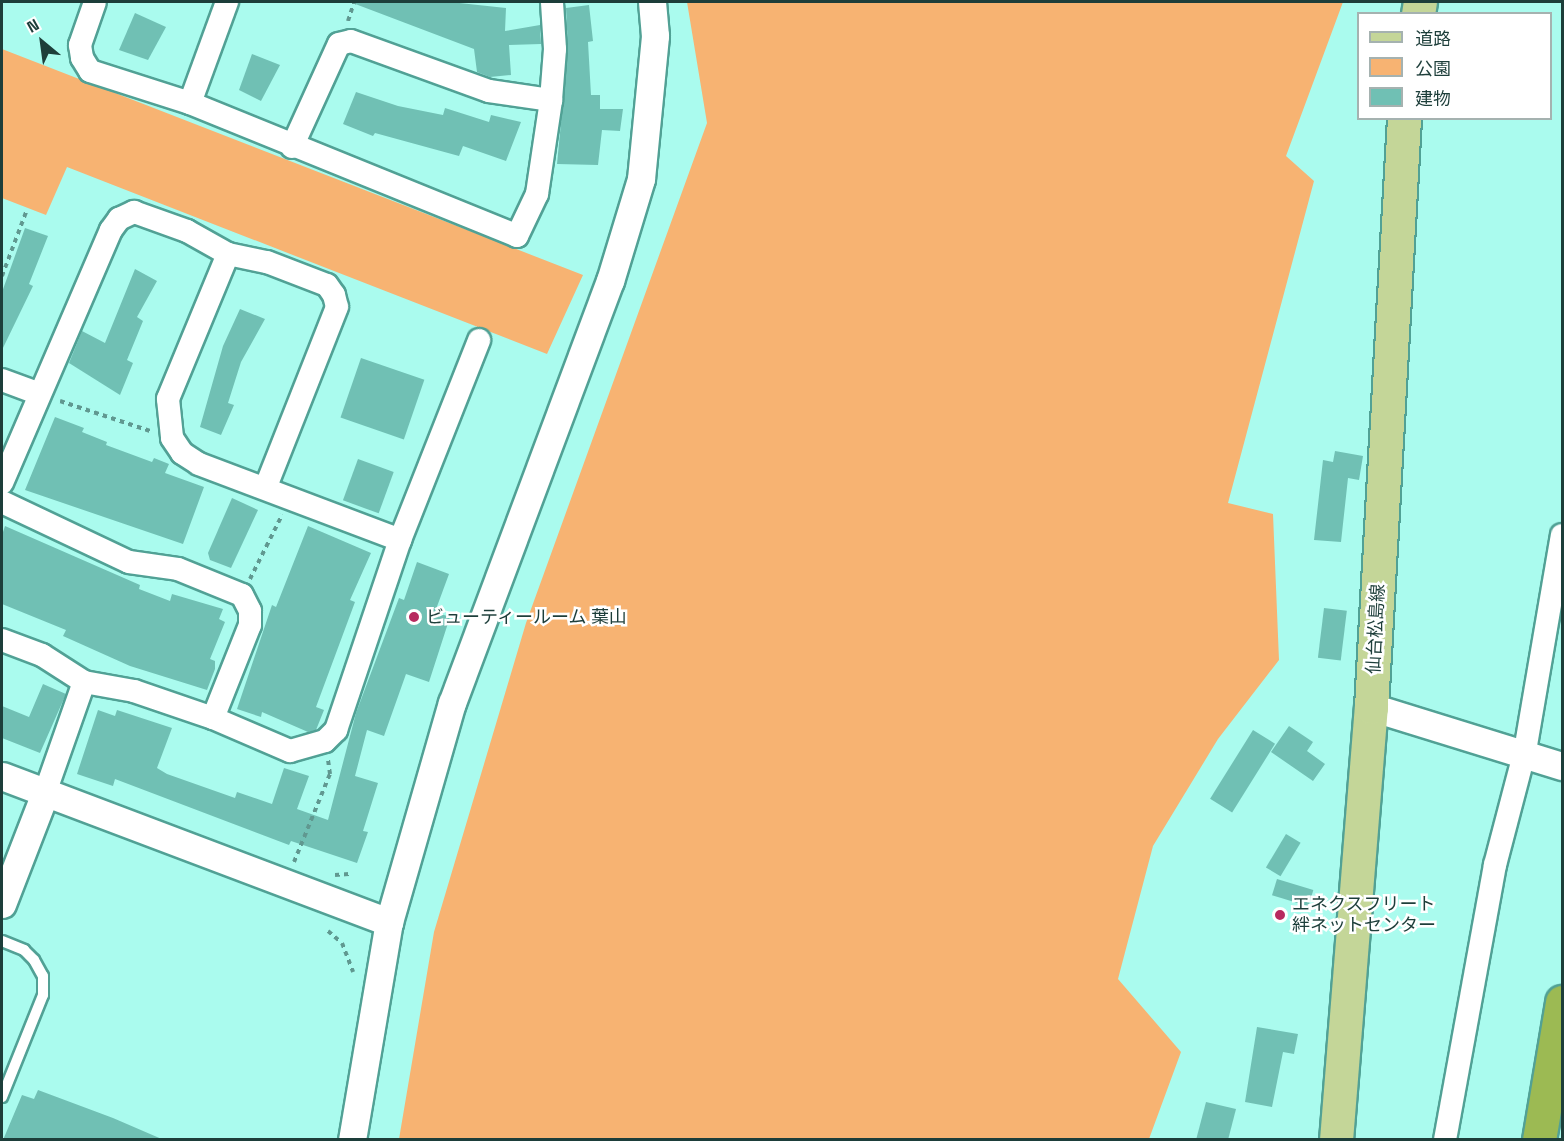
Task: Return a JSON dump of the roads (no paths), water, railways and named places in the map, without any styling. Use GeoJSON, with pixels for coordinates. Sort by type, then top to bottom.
{"type":"FeatureCollection","features":[{"type":"Feature","properties":{"kind":"highway"},"geometry":{"type":"LineString","coordinates":[[1539,1140],[1563,1002]]}},
{"type":"Feature","properties":{"kind":"main road","name":"仙台松島線"},"geometry":{"type":"LineString","coordinates":[[1336,1140],[1371,707],[1404,120]]}},
{"type":"Feature","properties":{"kind":"street"},"geometry":{"type":"LineString","coordinates":[[95,2],[80,45],[82,58],[90,71],[190,103],[292,147],[517,236],[537,194],[551,100],[555,49],[552,2]]}},
{"type":"Feature","properties":{"kind":"street"},"geometry":{"type":"LineString","coordinates":[[190,103],[227,2]]}},
{"type":"Feature","properties":{"kind":"street"},"geometry":{"type":"LineString","coordinates":[[352,1140],[388,922],[452,703],[610,281],[641,179],[655,36],[652,2]]}},
{"type":"Feature","properties":{"kind":"street"},"geometry":{"type":"LineString","coordinates":[[292,147],[339,44],[351,41],[489,91],[551,100]]}},
{"type":"Feature","properties":{"kind":"street"},"geometry":{"type":"LineString","coordinates":[[2,483],[111,230],[119,219],[134,212],[148,216],[228,254],[267,262],[327,285],[337,307],[266,486]]}},
{"type":"Feature","properties":{"kind":"street"},"geometry":{"type":"LineString","coordinates":[[228,254],[168,399],[167,420],[172,438],[182,453],[199,464],[266,486],[400,540]]}},
{"type":"Feature","properties":{"kind":"street"},"geometry":{"type":"LineString","coordinates":[[2,640],[42,655],[84,682],[134,691],[213,718],[290,751],[325,741],[336,730],[400,540],[479,340]]}},
{"type":"Feature","properties":{"kind":"street"},"geometry":{"type":"LineString","coordinates":[[2,381],[40,394]]}},
{"type":"Feature","properties":{"kind":"street"},"geometry":{"type":"LineString","coordinates":[[2,502],[129,562],[178,569],[242,596],[250,611],[250,625],[213,718]]}},
{"type":"Feature","properties":{"kind":"street"},"geometry":{"type":"LineString","coordinates":[[1445,1140],[1495,865],[1524,751],[1563,535]]}},
{"type":"Feature","properties":{"kind":"street"},"geometry":{"type":"LineString","coordinates":[[2,904],[45,793],[84,682]]}},
{"type":"Feature","properties":{"kind":"street"},"geometry":{"type":"LineString","coordinates":[[1371,707],[1524,751],[1563,766]]}},
{"type":"Feature","properties":{"kind":"street"},"geometry":{"type":"LineString","coordinates":[[2,776],[388,922]]}},
{"type":"Feature","properties":{"kind":"lane"},"geometry":{"type":"LineString","coordinates":[[2,941],[24,950],[34,960],[43,985],[43,995],[2,1097]]}},
{"type":"Feature","properties":{"kind":"place","name":"ビューティールーム 葉山"},"geometry":{"type":"Point","coordinates":[414,617]}},
{"type":"Feature","properties":{"kind":"place","name":"エネクスフリート 絆ネットセンター"},"geometry":{"type":"Point","coordinates":[1280,915]}}]}
